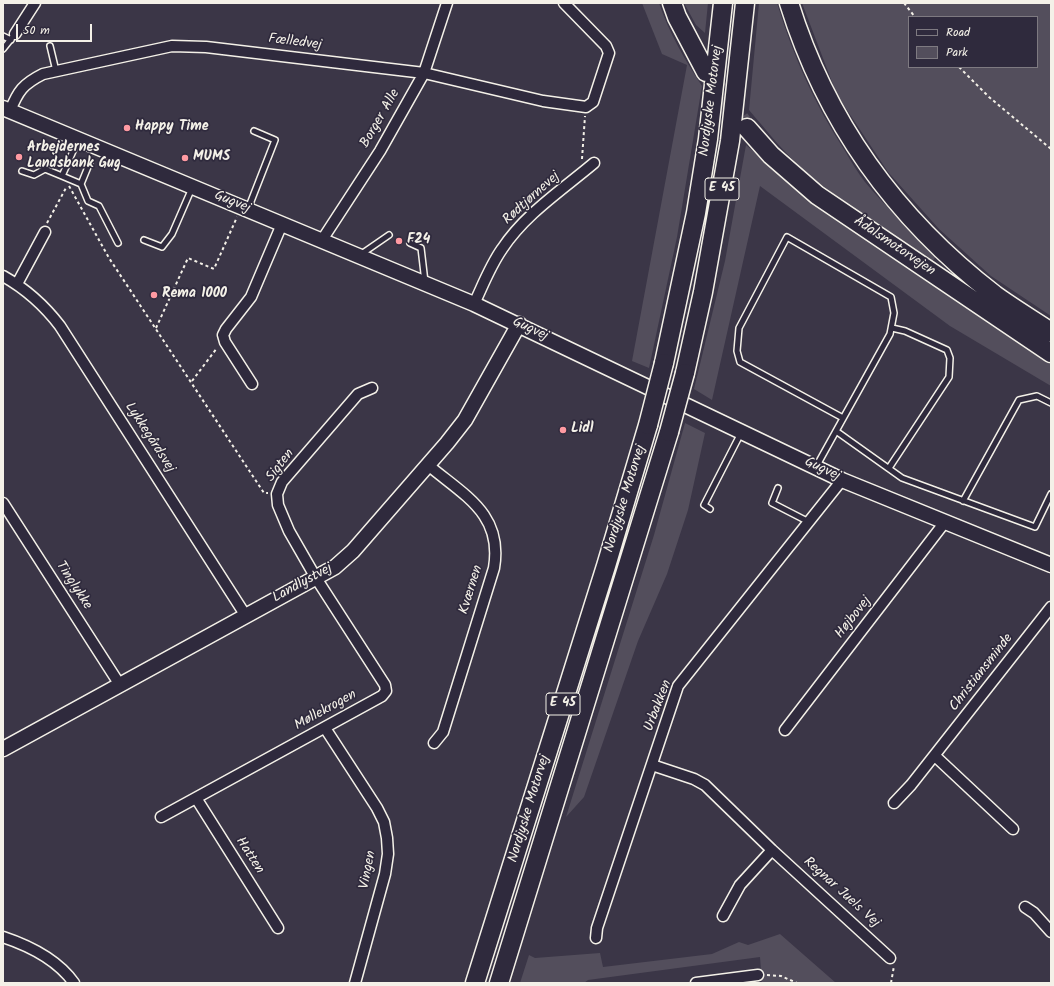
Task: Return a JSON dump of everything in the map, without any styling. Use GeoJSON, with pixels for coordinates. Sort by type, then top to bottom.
{"type":"FeatureCollection","features":[{"type":"Feature","properties":{"kind":"highway"},"geometry":{"type":"LineString","coordinates":[[672,3],[677,17],[706,72]]}},
{"type":"Feature","properties":{"kind":"highway","name":"Nordjyske Motorvej"},"geometry":{"type":"LineString","coordinates":[[476,983],[606,566],[648,425],[664,363],[696,213],[709,132],[723,3]]}},
{"type":"Feature","properties":{"kind":"highway","name":"Nordjyske Motorvej"},"geometry":{"type":"LineString","coordinates":[[499,983],[669,432],[685,373],[705,285],[730,141],[746,3]]}},
{"type":"Feature","properties":{"kind":"highway"},"geometry":{"type":"LineString","coordinates":[[789,3],[798,31],[816,76],[858,151],[900,207],[943,250],[996,295],[1051,332]]}},
{"type":"Feature","properties":{"kind":"highway","name":"Ådalsmotorvejen"},"geometry":{"type":"LineString","coordinates":[[747,128],[772,155],[817,195],[1051,353]]}},
{"type":"Feature","properties":{"kind":"street"},"geometry":{"type":"LineString","coordinates":[[13,37],[35,3]]}},
{"type":"Feature","properties":{"kind":"street","name":"Borger Alle"},"geometry":{"type":"LineString","coordinates":[[322,240],[380,151],[424,73],[447,3]]}},
{"type":"Feature","properties":{"kind":"street"},"geometry":{"type":"LineString","coordinates":[[564,3],[606,46],[609,53],[590,104]]}},
{"type":"Feature","properties":{"kind":"street","name":"Fælledvej"},"geometry":{"type":"LineString","coordinates":[[7,110],[17,93],[24,86],[43,74],[172,46],[206,47],[424,73],[543,101],[590,104]]}},
{"type":"Feature","properties":{"kind":"street","name":"Gugvej"},"geometry":{"type":"LineString","coordinates":[[7,110],[474,304],[519,324],[815,468],[1051,564]]}},
{"type":"Feature","properties":{"kind":"street","name":"Rødtjørnevej"},"geometry":{"type":"LineString","coordinates":[[474,304],[501,250],[519,227],[594,163]]}},
{"type":"Feature","properties":{"kind":"street"},"geometry":{"type":"LineString","coordinates":[[252,384],[225,342],[223,335],[251,297],[282,224]]}},
{"type":"Feature","properties":{"kind":"street"},"geometry":{"type":"LineString","coordinates":[[17,284],[45,232]]}},
{"type":"Feature","properties":{"kind":"street","name":"Lykkegårdsvej"},"geometry":{"type":"LineString","coordinates":[[3,276],[17,284],[41,304],[60,326],[246,616]]}},
{"type":"Feature","properties":{"kind":"street","name":"Landlystvej"},"geometry":{"type":"LineString","coordinates":[[3,749],[335,567],[353,551],[428,465],[464,420],[519,324]]}},
{"type":"Feature","properties":{"kind":"street","name":"Sigten"},"geometry":{"type":"LineString","coordinates":[[316,578],[289,531],[278,505],[277,494],[282,482],[358,394],[372,388]]}},
{"type":"Feature","properties":{"kind":"street","name":"Kværnen"},"geometry":{"type":"LineString","coordinates":[[428,465],[482,512],[491,525],[496,540],[494,568],[444,732],[434,742]]}},
{"type":"Feature","properties":{"kind":"street","name":"Urbakken"},"geometry":{"type":"LineString","coordinates":[[596,938],[597,928],[678,686],[842,480]]}},
{"type":"Feature","properties":{"kind":"street","name":"Tinglykke"},"geometry":{"type":"LineString","coordinates":[[3,502],[120,685]]}},
{"type":"Feature","properties":{"kind":"street","name":"Højbovej"},"geometry":{"type":"LineString","coordinates":[[784,730],[945,522]]}},
{"type":"Feature","properties":{"kind":"street","name":"Møllekrogen"},"geometry":{"type":"LineString","coordinates":[[161,817],[325,728],[382,696],[386,691],[385,685],[316,578]]}},
{"type":"Feature","properties":{"kind":"street","name":"Christiansminde"},"geometry":{"type":"LineString","coordinates":[[894,803],[934,756],[1051,607]]}},
{"type":"Feature","properties":{"kind":"street","name":"Vingen"},"geometry":{"type":"LineString","coordinates":[[325,728],[377,808],[384,822],[387,838],[388,854],[385,874],[355,983]]}},
{"type":"Feature","properties":{"kind":"street"},"geometry":{"type":"LineString","coordinates":[[934,756],[1013,829]]}},
{"type":"Feature","properties":{"kind":"street","name":"Regnar Juels Vej"},"geometry":{"type":"LineString","coordinates":[[652,764],[694,779],[705,785],[772,850],[890,958]]}},
{"type":"Feature","properties":{"kind":"street","name":"Hatten"},"geometry":{"type":"LineString","coordinates":[[196,798],[278,928]]}},
{"type":"Feature","properties":{"kind":"street"},"geometry":{"type":"LineString","coordinates":[[723,916],[740,885],[772,850]]}},
{"type":"Feature","properties":{"kind":"street"},"geometry":{"type":"LineString","coordinates":[[1025,907],[1034,913],[1051,932]]}},
{"type":"Feature","properties":{"kind":"street"},"geometry":{"type":"LineString","coordinates":[[3,937],[28,946],[44,955],[59,966],[74,983]]}},
{"type":"Feature","properties":{"kind":"street"},"geometry":{"type":"LineString","coordinates":[[696,983],[758,975]]}},
{"type":"Feature","properties":{"kind":"lane"},"geometry":{"type":"LineString","coordinates":[[3,36],[13,37]]}},
{"type":"Feature","properties":{"kind":"lane"},"geometry":{"type":"LineString","coordinates":[[3,49],[13,37]]}},
{"type":"Feature","properties":{"kind":"lane"},"geometry":{"type":"LineString","coordinates":[[50,46],[56,72]]}},
{"type":"Feature","properties":{"kind":"lane"},"geometry":{"type":"LineString","coordinates":[[244,208],[275,140],[254,131]]}},
{"type":"Feature","properties":{"kind":"lane"},"geometry":{"type":"LineString","coordinates":[[62,176],[78,139]]}},
{"type":"Feature","properties":{"kind":"lane"},"geometry":{"type":"LineString","coordinates":[[81,184],[90,162]]}},
{"type":"Feature","properties":{"kind":"lane"},"geometry":{"type":"LineString","coordinates":[[22,170],[34,176],[45,168],[81,184],[88,201],[99,206],[118,243]]}},
{"type":"Feature","properties":{"kind":"lane"},"geometry":{"type":"LineString","coordinates":[[144,240],[162,247],[172,234],[192,187]]}},
{"type":"Feature","properties":{"kind":"lane"},"geometry":{"type":"LineString","coordinates":[[359,255],[389,235]]}},
{"type":"Feature","properties":{"kind":"lane"},"geometry":{"type":"LineString","coordinates":[[815,468],[836,430],[843,418],[890,334],[894,313],[890,297],[787,237],[739,328],[737,351],[740,362],[843,418]]}},
{"type":"Feature","properties":{"kind":"lane"},"geometry":{"type":"LineString","coordinates":[[410,243],[421,248],[425,283]]}},
{"type":"Feature","properties":{"kind":"lane"},"geometry":{"type":"LineString","coordinates":[[888,468],[949,377],[950,358],[946,350],[905,331],[892,328]]}},
{"type":"Feature","properties":{"kind":"lane"},"geometry":{"type":"LineString","coordinates":[[963,501],[1019,400],[1037,396],[1051,403]]}},
{"type":"Feature","properties":{"kind":"lane"},"geometry":{"type":"LineString","coordinates":[[836,430],[902,478],[1035,527],[1051,494]]}},
{"type":"Feature","properties":{"kind":"lane"},"geometry":{"type":"LineString","coordinates":[[710,509],[704,505],[742,432]]}},
{"type":"Feature","properties":{"kind":"lane"},"geometry":{"type":"LineString","coordinates":[[778,488],[772,503],[809,522]]}},
{"type":"Feature","properties":{"kind":"path"},"geometry":{"type":"LineString","coordinates":[[904,3],[914,16]]}},
{"type":"Feature","properties":{"kind":"path"},"geometry":{"type":"LineString","coordinates":[[960,68],[989,97],[1051,149]]}},
{"type":"Feature","properties":{"kind":"path"},"geometry":{"type":"LineString","coordinates":[[582,173],[590,104]]}},
{"type":"Feature","properties":{"kind":"path"},"geometry":{"type":"LineString","coordinates":[[45,232],[46,225],[71,179]]}},
{"type":"Feature","properties":{"kind":"path"},"geometry":{"type":"LineString","coordinates":[[68,185],[109,258],[192,381],[264,493]]}},
{"type":"Feature","properties":{"kind":"path"},"geometry":{"type":"LineString","coordinates":[[156,328],[188,258],[214,269],[244,208]]}},
{"type":"Feature","properties":{"kind":"path"},"geometry":{"type":"LineString","coordinates":[[192,381],[219,345],[225,342]]}},
{"type":"Feature","properties":{"kind":"path"},"geometry":{"type":"LineString","coordinates":[[890,958],[895,968],[891,983]]}},
{"type":"Feature","properties":{"kind":"path"},"geometry":{"type":"LineString","coordinates":[[758,975],[774,975],[797,983]]}},
{"type":"Feature","properties":{"kind":"green space"},"geometry":{"type":"Polygon","coordinates":[[[642,3],[659,3],[678,46],[702,86],[677,237],[649,368],[632,361],[687,65],[662,54],[642,3]]]}},
{"type":"Feature","properties":{"kind":"green space"},"geometry":{"type":"Polygon","coordinates":[[[684,3],[708,3],[705,33],[696,25],[684,3]]]}},
{"type":"Feature","properties":{"kind":"green space"},"geometry":{"type":"Polygon","coordinates":[[[759,3],[777,3],[790,42],[806,80],[834,134],[865,182],[891,211],[936,256],[932,262],[851,207],[805,171],[776,142],[749,110],[759,3]]]}},
{"type":"Feature","properties":{"kind":"green space"},"geometry":{"type":"Polygon","coordinates":[[[802,3],[1051,3],[1051,316],[991,276],[939,229],[888,172],[837,95],[802,3]]]}},
{"type":"Feature","properties":{"kind":"green space"},"geometry":{"type":"Polygon","coordinates":[[[746,145],[803,194],[877,248],[1051,364],[1051,386],[950,326],[760,186],[712,400],[694,389],[725,261],[746,145]]]}},
{"type":"Feature","properties":{"kind":"green space"},"geometry":{"type":"Polygon","coordinates":[[[685,423],[705,433],[688,510],[667,574],[638,641],[584,797],[566,817],[654,535],[685,423]]]}},
{"type":"Feature","properties":{"kind":"green space"},"geometry":{"type":"Polygon","coordinates":[[[780,934],[836,983],[762,983],[760,957],[588,980],[584,983],[520,983],[529,955],[535,958],[600,953],[603,967],[712,954],[739,942],[748,945],[780,934]]]}},
{"type":"Feature","properties":{"kind":"tunnel"},"geometry":{"type":"LineString","coordinates":[[708,75],[747,128]]}},
{"type":"Feature","properties":{"kind":"place","name":"Happy Time"},"geometry":{"type":"Point","coordinates":[127,128]}},
{"type":"Feature","properties":{"kind":"place","name":"Arbejdernes Landsbank Gug"},"geometry":{"type":"Point","coordinates":[19,157]}},
{"type":"Feature","properties":{"kind":"place","name":"MUMS"},"geometry":{"type":"Point","coordinates":[185,158]}},
{"type":"Feature","properties":{"kind":"place","name":"F24"},"geometry":{"type":"Point","coordinates":[399,241]}},
{"type":"Feature","properties":{"kind":"place","name":"Rema 1000"},"geometry":{"type":"Point","coordinates":[154,295]}},
{"type":"Feature","properties":{"kind":"place","name":"Lidl"},"geometry":{"type":"Point","coordinates":[563,430]}}]}
